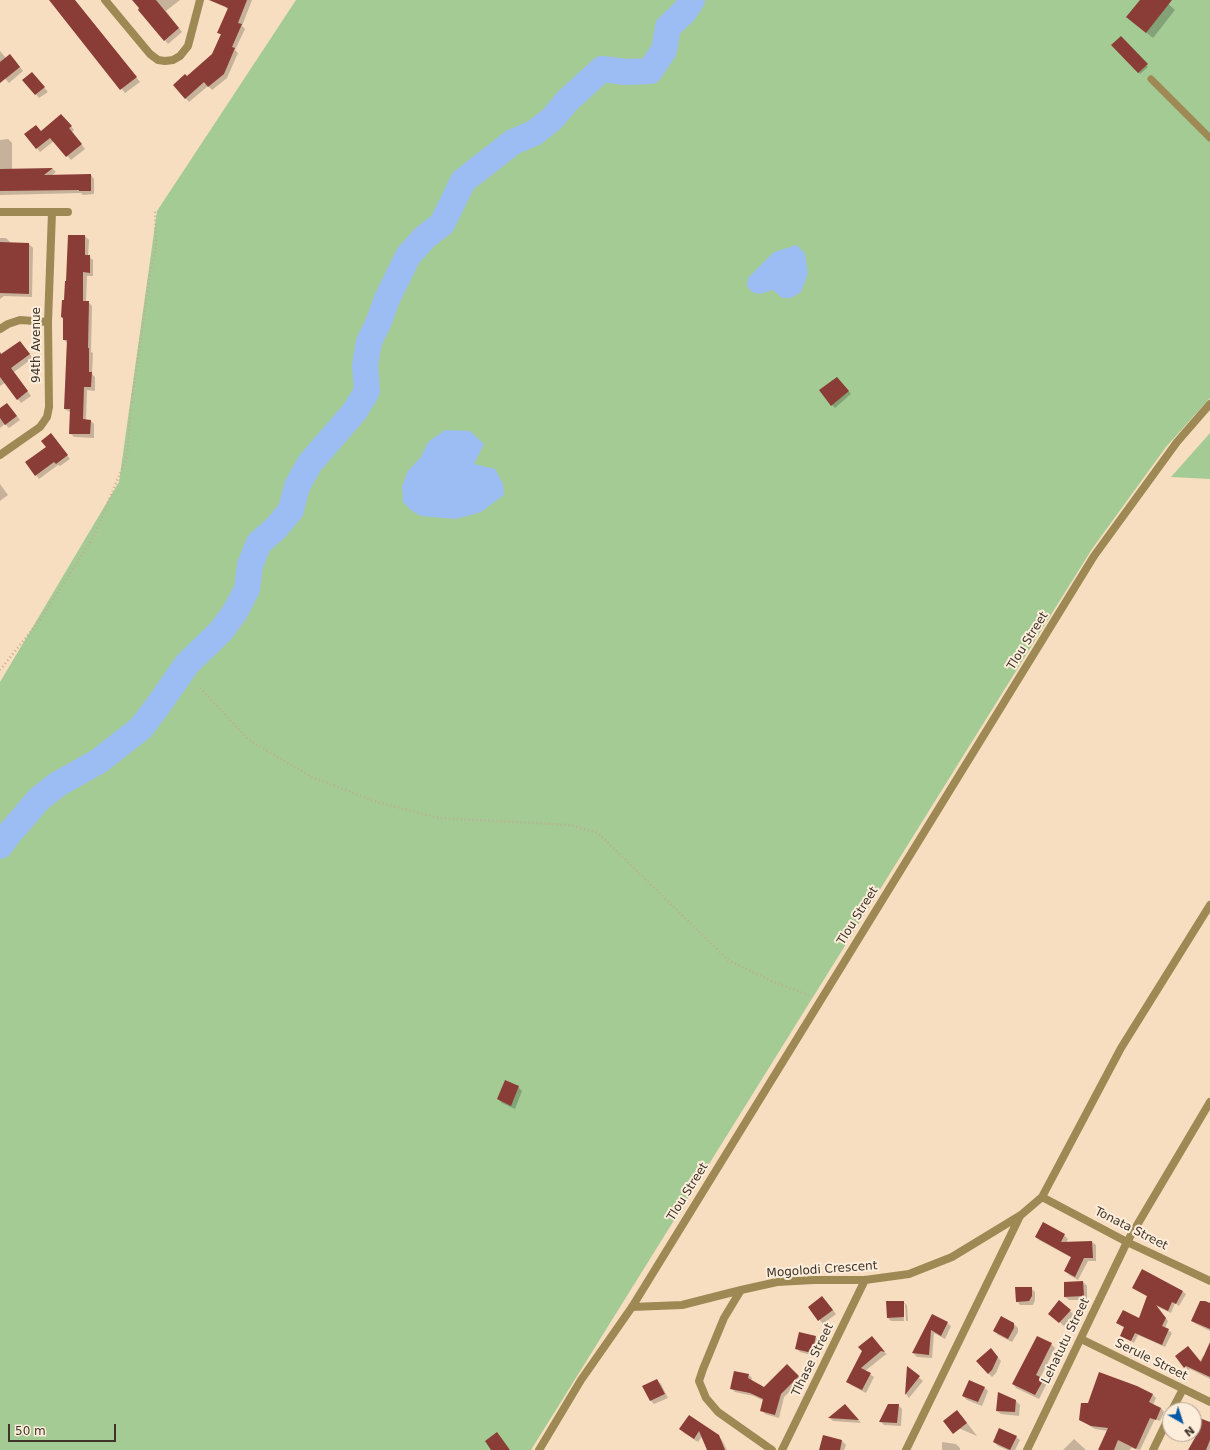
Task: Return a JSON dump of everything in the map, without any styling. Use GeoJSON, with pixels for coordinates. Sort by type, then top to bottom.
{"type":"FeatureCollection","features":[{"type":"Feature","properties":{"kind":"street"},"geometry":{"type":"LineString","coordinates":[[105,0],[150,54],[158,60],[165,61],[173,60],[180,56],[188,46],[200,0]]}},
{"type":"Feature","properties":{"kind":"street"},"geometry":{"type":"LineString","coordinates":[[0,212],[68,212]]}},
{"type":"Feature","properties":{"kind":"street","name":"94th Avenue"},"geometry":{"type":"LineString","coordinates":[[0,455],[40,426],[47,417],[49,407],[48,322],[52,212]]}},
{"type":"Feature","properties":{"kind":"street"},"geometry":{"type":"LineString","coordinates":[[0,329],[8,324],[20,320],[48,322]]}},
{"type":"Feature","properties":{"kind":"street","name":"Tlou Street"},"geometry":{"type":"LineString","coordinates":[[539,1450],[581,1380],[632,1307],[1094,556],[1177,442],[1210,404]]}},
{"type":"Feature","properties":{"kind":"street"},"geometry":{"type":"LineString","coordinates":[[1042,1197],[1121,1048],[1210,905]]}},
{"type":"Feature","properties":{"kind":"street","name":"Lehatutu Street"},"geometry":{"type":"LineString","coordinates":[[1027,1450],[1127,1242],[1210,1102]]}},
{"type":"Feature","properties":{"kind":"street","name":"Mogolodi Crescent"},"geometry":{"type":"LineString","coordinates":[[632,1307],[682,1305],[777,1282],[865,1280],[910,1274],[945,1260],[983,1238],[1021,1215],[1042,1197]]}},
{"type":"Feature","properties":{"kind":"street","name":"Tonata Street"},"geometry":{"type":"LineString","coordinates":[[1042,1197],[1127,1242],[1210,1281]]}},
{"type":"Feature","properties":{"kind":"street","name":"Mogolodi Crescent"},"geometry":{"type":"LineString","coordinates":[[906,1450],[1021,1215]]}},
{"type":"Feature","properties":{"kind":"street","name":"Tlhase Street"},"geometry":{"type":"LineString","coordinates":[[782,1450],[865,1280]]}},
{"type":"Feature","properties":{"kind":"street"},"geometry":{"type":"LineString","coordinates":[[741,1290],[724,1318],[699,1381],[706,1398],[718,1412],[772,1450]]}},
{"type":"Feature","properties":{"kind":"street","name":"Serule Street"},"geometry":{"type":"LineString","coordinates":[[1081,1339],[1210,1402]]}},
{"type":"Feature","properties":{"kind":"street"},"geometry":{"type":"LineString","coordinates":[[1176,1402],[1183,1388]]}},
{"type":"Feature","properties":{"kind":"street"},"geometry":{"type":"LineString","coordinates":[[1153,1450],[1162,1431]]}},
{"type":"Feature","properties":{"kind":"lane"},"geometry":{"type":"LineString","coordinates":[[1152,79],[1210,138]]}},
{"type":"Feature","properties":{"kind":"path"},"geometry":{"type":"LineString","coordinates":[[0,670],[40,620],[93,538],[126,457],[130,414],[150,273],[156,248],[155,210]]}},
{"type":"Feature","properties":{"kind":"path"},"geometry":{"type":"LineString","coordinates":[[200,688],[249,740],[312,777],[377,802],[438,818],[570,825],[598,833],[728,960],[771,981],[821,1000]]}},
{"type":"Feature","properties":{"kind":"green space"},"geometry":{"type":"Polygon","coordinates":[[[296,0],[1210,0],[1210,398],[1166,447],[1092,549],[531,1450],[0,1450],[0,682],[119,482],[157,211],[296,0]]]}},
{"type":"Feature","properties":{"kind":"green space"},"geometry":{"type":"Polygon","coordinates":[[[1210,433],[1210,479],[1171,477],[1210,433]]]}},
{"type":"Feature","properties":{"kind":"water"},"geometry":{"type":"Polygon","coordinates":[[[797,245],[805,254],[808,274],[801,292],[791,298],[782,298],[773,290],[759,294],[752,292],[747,286],[748,278],[774,252],[797,245]]]}},
{"type":"Feature","properties":{"kind":"water"},"geometry":{"type":"Polygon","coordinates":[[[445,430],[470,431],[484,444],[474,464],[495,469],[503,484],[504,495],[481,512],[456,519],[421,516],[412,511],[403,502],[402,486],[408,471],[421,457],[428,442],[445,430]]]}},
{"type":"Feature","properties":{"kind":"building"},"geometry":{"type":"Polygon","coordinates":[[[49,0],[75,0],[137,77],[120,90],[49,0]]]}},
{"type":"Feature","properties":{"kind":"building"},"geometry":{"type":"Polygon","coordinates":[[[132,0],[156,0],[179,28],[164,41],[138,10],[139,8],[132,0]]]}},
{"type":"Feature","properties":{"kind":"building"},"geometry":{"type":"Polygon","coordinates":[[[209,0],[247,0],[238,23],[242,24],[232,47],[235,48],[224,74],[208,87],[204,82],[185,99],[173,85],[185,74],[187,76],[212,54],[221,34],[217,33],[228,8],[209,0]]]}},
{"type":"Feature","properties":{"kind":"building"},"geometry":{"type":"Polygon","coordinates":[[[1140,0],[1172,0],[1146,33],[1126,17],[1140,0]]]}},
{"type":"Feature","properties":{"kind":"building"},"geometry":{"type":"Polygon","coordinates":[[[1121,36],[1148,64],[1138,73],[1111,45],[1121,36]]]}},
{"type":"Feature","properties":{"kind":"building"},"geometry":{"type":"Polygon","coordinates":[[[10,54],[20,67],[0,83],[0,62],[10,54]]]}},
{"type":"Feature","properties":{"kind":"building"},"geometry":{"type":"Polygon","coordinates":[[[32,72],[45,87],[35,95],[22,80],[32,72]]]}},
{"type":"Feature","properties":{"kind":"building"},"geometry":{"type":"Polygon","coordinates":[[[61,114],[72,126],[69,128],[82,144],[66,157],[50,138],[36,149],[24,134],[36,125],[41,131],[61,114]]]}},
{"type":"Feature","properties":{"kind":"building"},"geometry":{"type":"Polygon","coordinates":[[[53,168],[44,175],[91,174],[91,191],[0,191],[0,169],[53,168]]]}},
{"type":"Feature","properties":{"kind":"building"},"geometry":{"type":"Polygon","coordinates":[[[68,235],[85,235],[85,255],[90,255],[90,273],[83,272],[83,301],[89,301],[89,372],[92,372],[91,387],[84,387],[83,419],[91,420],[90,434],[69,434],[70,409],[64,409],[67,340],[63,340],[63,318],[61,317],[62,300],[64,300],[66,281],[68,235]]]}},
{"type":"Feature","properties":{"kind":"building"},"geometry":{"type":"Polygon","coordinates":[[[0,242],[29,243],[29,294],[0,293],[0,242]]]}},
{"type":"Feature","properties":{"kind":"building"},"geometry":{"type":"Polygon","coordinates":[[[20,341],[30,354],[11,368],[28,391],[17,400],[0,377],[0,352],[1,354],[20,341]]]}},
{"type":"Feature","properties":{"kind":"building"},"geometry":{"type":"Polygon","coordinates":[[[837,377],[849,391],[831,406],[819,390],[837,377]]]}},
{"type":"Feature","properties":{"kind":"building"},"geometry":{"type":"Polygon","coordinates":[[[7,403],[17,416],[5,425],[0,418],[0,408],[7,403]]]}},
{"type":"Feature","properties":{"kind":"building"},"geometry":{"type":"Polygon","coordinates":[[[51,433],[68,455],[56,464],[54,462],[35,476],[25,462],[46,447],[41,441],[51,433]]]}},
{"type":"Feature","properties":{"kind":"building"},"geometry":{"type":"Polygon","coordinates":[[[505,1080],[519,1086],[511,1106],[497,1099],[505,1080]]]}},
{"type":"Feature","properties":{"kind":"building"},"geometry":{"type":"Polygon","coordinates":[[[1043,1222],[1065,1234],[1061,1242],[1092,1241],[1093,1258],[1084,1258],[1075,1277],[1064,1271],[1071,1257],[1035,1237],[1043,1222]]]}},
{"type":"Feature","properties":{"kind":"building"},"geometry":{"type":"Polygon","coordinates":[[[1142,1269],[1183,1291],[1176,1304],[1172,1302],[1168,1311],[1156,1305],[1166,1318],[1162,1326],[1169,1329],[1162,1345],[1135,1333],[1131,1341],[1120,1336],[1124,1327],[1116,1323],[1123,1310],[1139,1318],[1147,1296],[1132,1288],[1142,1269]]]}},
{"type":"Feature","properties":{"kind":"building"},"geometry":{"type":"Polygon","coordinates":[[[1083,1281],[1084,1296],[1064,1297],[1064,1282],[1083,1281]]]}},
{"type":"Feature","properties":{"kind":"building"},"geometry":{"type":"Polygon","coordinates":[[[1015,1287],[1032,1287],[1032,1296],[1029,1301],[1016,1302],[1015,1287]]]}},
{"type":"Feature","properties":{"kind":"building"},"geometry":{"type":"Polygon","coordinates":[[[822,1296],[833,1310],[818,1321],[808,1307],[822,1296]]]}},
{"type":"Feature","properties":{"kind":"building"},"geometry":{"type":"Polygon","coordinates":[[[1059,1300],[1071,1310],[1059,1323],[1048,1314],[1059,1300]]]}},
{"type":"Feature","properties":{"kind":"building"},"geometry":{"type":"Polygon","coordinates":[[[886,1301],[904,1301],[904,1317],[887,1318],[886,1301]]]}},
{"type":"Feature","properties":{"kind":"building"},"geometry":{"type":"Polygon","coordinates":[[[1200,1301],[1210,1303],[1210,1329],[1191,1321],[1200,1301]]]}},
{"type":"Feature","properties":{"kind":"building"},"geometry":{"type":"Polygon","coordinates":[[[932,1314],[948,1322],[941,1336],[931,1330],[929,1355],[912,1353],[932,1314]]]}},
{"type":"Feature","properties":{"kind":"building"},"geometry":{"type":"Polygon","coordinates":[[[1001,1316],[1014,1323],[1014,1328],[1008,1339],[993,1331],[1001,1316]]]}},
{"type":"Feature","properties":{"kind":"building"},"geometry":{"type":"Polygon","coordinates":[[[799,1332],[816,1336],[812,1353],[795,1349],[799,1332]]]}},
{"type":"Feature","properties":{"kind":"building"},"geometry":{"type":"Polygon","coordinates":[[[872,1336],[885,1352],[881,1351],[861,1368],[871,1373],[862,1390],[846,1382],[862,1351],[858,1347],[872,1336]]]}},
{"type":"Feature","properties":{"kind":"building"},"geometry":{"type":"Polygon","coordinates":[[[1037,1336],[1052,1343],[1036,1375],[1044,1379],[1035,1395],[1012,1384],[1037,1336]]]}},
{"type":"Feature","properties":{"kind":"building"},"geometry":{"type":"Polygon","coordinates":[[[1210,1342],[1210,1377],[1186,1366],[1184,1368],[1175,1356],[1188,1346],[1201,1362],[1210,1342]]]}},
{"type":"Feature","properties":{"kind":"building"},"geometry":{"type":"Polygon","coordinates":[[[991,1348],[998,1357],[992,1370],[988,1374],[976,1361],[991,1348]]]}},
{"type":"Feature","properties":{"kind":"building"},"geometry":{"type":"Polygon","coordinates":[[[787,1364],[799,1376],[781,1394],[775,1415],[760,1411],[763,1399],[750,1393],[730,1389],[734,1371],[749,1374],[748,1378],[764,1387],[787,1364]]]}},
{"type":"Feature","properties":{"kind":"building"},"geometry":{"type":"Polygon","coordinates":[[[907,1366],[920,1376],[905,1395],[907,1366]]]}},
{"type":"Feature","properties":{"kind":"building"},"geometry":{"type":"Polygon","coordinates":[[[1099,1372],[1137,1386],[1153,1394],[1149,1402],[1161,1408],[1156,1420],[1150,1418],[1136,1449],[1118,1440],[1114,1450],[1098,1450],[1108,1428],[1091,1426],[1079,1420],[1081,1403],[1088,1403],[1099,1372]]]}},
{"type":"Feature","properties":{"kind":"building"},"geometry":{"type":"Polygon","coordinates":[[[657,1379],[665,1394],[650,1401],[642,1386],[657,1379]]]}},
{"type":"Feature","properties":{"kind":"building"},"geometry":{"type":"Polygon","coordinates":[[[969,1380],[985,1387],[978,1402],[962,1396],[969,1380]]]}},
{"type":"Feature","properties":{"kind":"building"},"geometry":{"type":"Polygon","coordinates":[[[998,1392],[1016,1400],[1015,1412],[996,1411],[998,1392]]]}},
{"type":"Feature","properties":{"kind":"building"},"geometry":{"type":"Polygon","coordinates":[[[845,1404],[859,1420],[828,1418],[845,1404]]]}},
{"type":"Feature","properties":{"kind":"building"},"geometry":{"type":"Polygon","coordinates":[[[888,1404],[899,1404],[897,1423],[879,1422],[888,1404]]]}},
{"type":"Feature","properties":{"kind":"building"},"geometry":{"type":"Polygon","coordinates":[[[957,1410],[967,1423],[953,1434],[943,1421],[957,1410]]]}},
{"type":"Feature","properties":{"kind":"building"},"geometry":{"type":"Polygon","coordinates":[[[689,1415],[719,1435],[725,1450],[707,1450],[699,1431],[694,1439],[679,1429],[689,1415]]]}},
{"type":"Feature","properties":{"kind":"building"},"geometry":{"type":"Polygon","coordinates":[[[1202,1419],[1210,1422],[1210,1440],[1206,1450],[1188,1450],[1193,1442],[1202,1442],[1202,1419]]]}},
{"type":"Feature","properties":{"kind":"building"},"geometry":{"type":"Polygon","coordinates":[[[999,1428],[1017,1436],[1010,1450],[993,1442],[999,1428]]]}},
{"type":"Feature","properties":{"kind":"building"},"geometry":{"type":"Polygon","coordinates":[[[497,1432],[510,1450],[491,1450],[485,1441],[497,1432]]]}},
{"type":"Feature","properties":{"kind":"building"},"geometry":{"type":"Polygon","coordinates":[[[823,1435],[842,1440],[840,1450],[819,1450],[823,1435]]]}},
{"type":"Feature","properties":{"kind":"waterway"},"geometry":{"type":"LineString","coordinates":[[0,846],[39,799],[58,784],[99,761],[141,728],[187,664],[221,631],[235,612],[247,589],[250,565],[259,543],[276,528],[291,510],[297,486],[310,463],[355,411],[367,391],[365,365],[369,342],[387,299],[408,256],[425,237],[442,224],[463,181],[513,142],[534,133],[552,119],[567,101],[602,69],[626,72],[650,71],[664,50],[668,27],[684,12],[692,0]]}}]}
